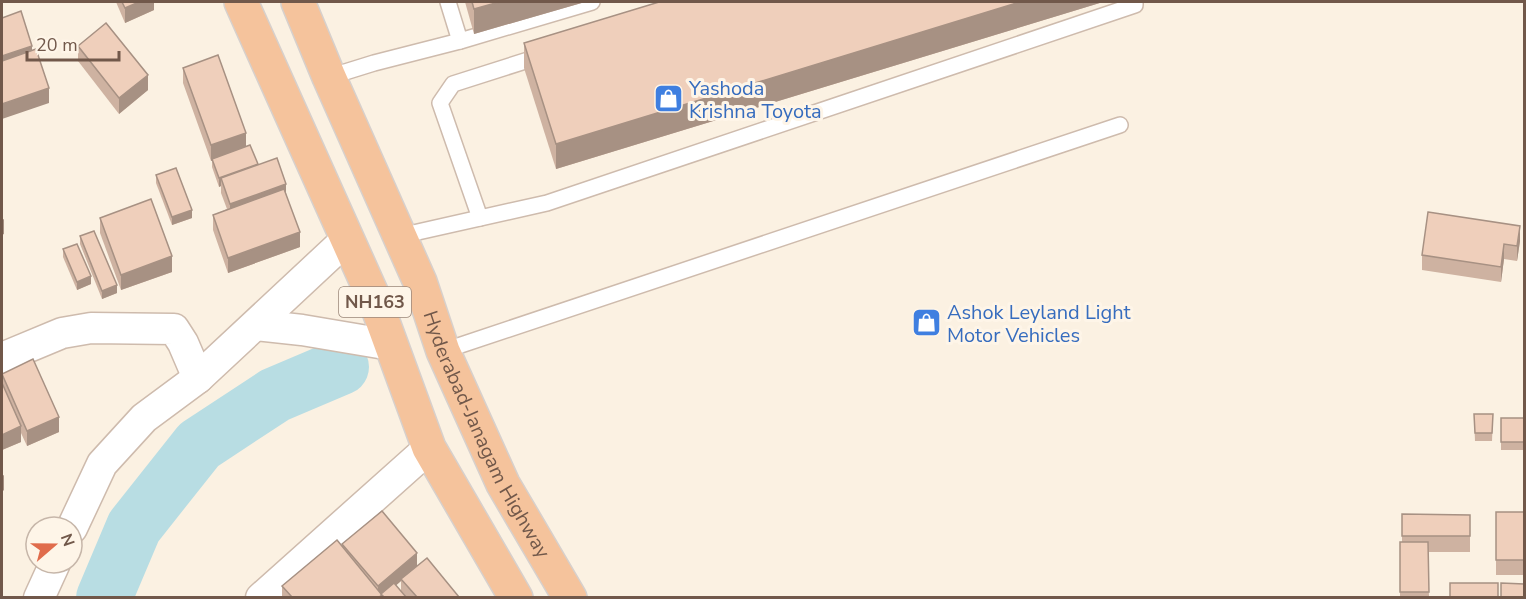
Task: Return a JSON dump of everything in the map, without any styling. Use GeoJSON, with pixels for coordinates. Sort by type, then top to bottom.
{"type":"FeatureCollection","features":[{"type":"Feature","properties":{"kind":"highway","name":"NH163"},"geometry":{"type":"LineString","coordinates":[[241,2],[376,303],[429,448],[516,597]]}},
{"type":"Feature","properties":{"kind":"highway","name":"Hyderabad-Janagam Highway"},"geometry":{"type":"LineString","coordinates":[[298,2],[420,282],[443,351],[503,484],[570,597]]}},
{"type":"Feature","properties":{"kind":"street"},"geometry":{"type":"LineString","coordinates":[[78,515],[102,464],[144,418],[198,378],[347,239]]}},
{"type":"Feature","properties":{"kind":"street"},"geometry":{"type":"LineString","coordinates":[[256,325],[391,345]]}},
{"type":"Feature","properties":{"kind":"street"},"geometry":{"type":"LineString","coordinates":[[2,358],[62,333],[91,328],[174,329],[198,378]]}},
{"type":"Feature","properties":{"kind":"street"},"geometry":{"type":"LineString","coordinates":[[261,597],[429,448]]}},
{"type":"Feature","properties":{"kind":"street"},"geometry":{"type":"LineString","coordinates":[[39,597],[50,575]]}},
{"type":"Feature","properties":{"kind":"lane"},"geometry":{"type":"LineString","coordinates":[[448,2],[460,41]]}},
{"type":"Feature","properties":{"kind":"lane"},"geometry":{"type":"LineString","coordinates":[[329,77],[592,2]]}},
{"type":"Feature","properties":{"kind":"lane"},"geometry":{"type":"LineString","coordinates":[[400,236],[547,203],[1135,5],[1135,2]]}},
{"type":"Feature","properties":{"kind":"lane"},"geometry":{"type":"LineString","coordinates":[[480,218],[440,103],[453,84],[555,52]]}},
{"type":"Feature","properties":{"kind":"lane"},"geometry":{"type":"LineString","coordinates":[[443,351],[1120,125]]}},
{"type":"Feature","properties":{"kind":"building"},"geometry":{"type":"Polygon","coordinates":[[[122,2],[139,2],[125,8],[122,2]]]}},
{"type":"Feature","properties":{"kind":"building"},"geometry":{"type":"Polygon","coordinates":[[[472,2],[499,2],[474,9],[472,2]]]}},
{"type":"Feature","properties":{"kind":"building"},"geometry":{"type":"Polygon","coordinates":[[[659,2],[1020,2],[556,144],[524,43],[659,2]]]}},
{"type":"Feature","properties":{"kind":"building"},"geometry":{"type":"Polygon","coordinates":[[[21,11],[32,46],[2,56],[2,18],[21,11]]]}},
{"type":"Feature","properties":{"kind":"building"},"geometry":{"type":"Polygon","coordinates":[[[106,23],[148,75],[119,98],[78,46],[106,23]]]}},
{"type":"Feature","properties":{"kind":"building"},"geometry":{"type":"Polygon","coordinates":[[[36,49],[49,88],[2,104],[2,61],[36,49]]]}},
{"type":"Feature","properties":{"kind":"building"},"geometry":{"type":"Polygon","coordinates":[[[218,55],[246,133],[211,145],[183,68],[218,55]]]}},
{"type":"Feature","properties":{"kind":"building"},"geometry":{"type":"Polygon","coordinates":[[[250,145],[258,164],[219,178],[212,159],[250,145]]]}},
{"type":"Feature","properties":{"kind":"building"},"geometry":{"type":"Polygon","coordinates":[[[277,158],[286,184],[230,204],[221,178],[277,158]]]}},
{"type":"Feature","properties":{"kind":"building"},"geometry":{"type":"Polygon","coordinates":[[[176,168],[192,210],[172,217],[156,175],[176,168]]]}},
{"type":"Feature","properties":{"kind":"building"},"geometry":{"type":"Polygon","coordinates":[[[284,189],[300,232],[228,258],[213,215],[284,189]]]}},
{"type":"Feature","properties":{"kind":"building"},"geometry":{"type":"Polygon","coordinates":[[[151,199],[172,256],[121,275],[100,218],[151,199]]]}},
{"type":"Feature","properties":{"kind":"building"},"geometry":{"type":"Polygon","coordinates":[[[1428,212],[1520,226],[1517,246],[1504,244],[1501,267],[1422,255],[1428,212]]]}},
{"type":"Feature","properties":{"kind":"building"},"geometry":{"type":"Polygon","coordinates":[[[94,231],[117,285],[102,291],[80,236],[94,231]]]}},
{"type":"Feature","properties":{"kind":"building"},"geometry":{"type":"Polygon","coordinates":[[[77,244],[91,276],[77,282],[63,249],[77,244]]]}},
{"type":"Feature","properties":{"kind":"building"},"geometry":{"type":"Polygon","coordinates":[[[33,359],[59,417],[27,431],[2,374],[33,359]]]}},
{"type":"Feature","properties":{"kind":"building"},"geometry":{"type":"Polygon","coordinates":[[[2,383],[21,426],[2,435],[2,383]]]}},
{"type":"Feature","properties":{"kind":"building"},"geometry":{"type":"Polygon","coordinates":[[[1474,414],[1493,414],[1492,433],[1475,433],[1474,414]]]}},
{"type":"Feature","properties":{"kind":"building"},"geometry":{"type":"Polygon","coordinates":[[[1501,418],[1524,418],[1524,442],[1501,442],[1501,418]]]}},
{"type":"Feature","properties":{"kind":"building"},"geometry":{"type":"Polygon","coordinates":[[[382,511],[417,553],[378,586],[342,544],[382,511]]]}},
{"type":"Feature","properties":{"kind":"building"},"geometry":{"type":"Polygon","coordinates":[[[1496,512],[1524,512],[1524,560],[1496,560],[1496,512]]]}},
{"type":"Feature","properties":{"kind":"building"},"geometry":{"type":"Polygon","coordinates":[[[1402,514],[1470,515],[1470,536],[1402,536],[1402,514]]]}},
{"type":"Feature","properties":{"kind":"building"},"geometry":{"type":"Polygon","coordinates":[[[337,540],[382,595],[379,597],[292,597],[282,586],[337,540]]]}},
{"type":"Feature","properties":{"kind":"building"},"geometry":{"type":"Polygon","coordinates":[[[1400,542],[1428,542],[1429,592],[1400,592],[1400,542]]]}},
{"type":"Feature","properties":{"kind":"building"},"geometry":{"type":"Polygon","coordinates":[[[427,558],[459,597],[417,597],[401,579],[427,558]]]}},
{"type":"Feature","properties":{"kind":"building"},"geometry":{"type":"Polygon","coordinates":[[[394,583],[406,597],[384,597],[381,594],[394,583]]]}},
{"type":"Feature","properties":{"kind":"building"},"geometry":{"type":"Polygon","coordinates":[[[1450,583],[1498,583],[1498,597],[1450,597],[1450,583]]]}},
{"type":"Feature","properties":{"kind":"building"},"geometry":{"type":"Polygon","coordinates":[[[1501,583],[1524,584],[1524,597],[1501,597],[1501,583]]]}},
{"type":"Feature","properties":{"kind":"waterway"},"geometry":{"type":"LineString","coordinates":[[104,598],[134,527],[199,445],[275,395],[341,367]]}},
{"type":"Feature","properties":{"kind":"place","name":"Yashoda Krishna Toyota"},"geometry":{"type":"Point","coordinates":[668,99]}},
{"type":"Feature","properties":{"kind":"place","name":"Ashok Leyland Light Motor Vehicles"},"geometry":{"type":"Point","coordinates":[926,323]}}]}
